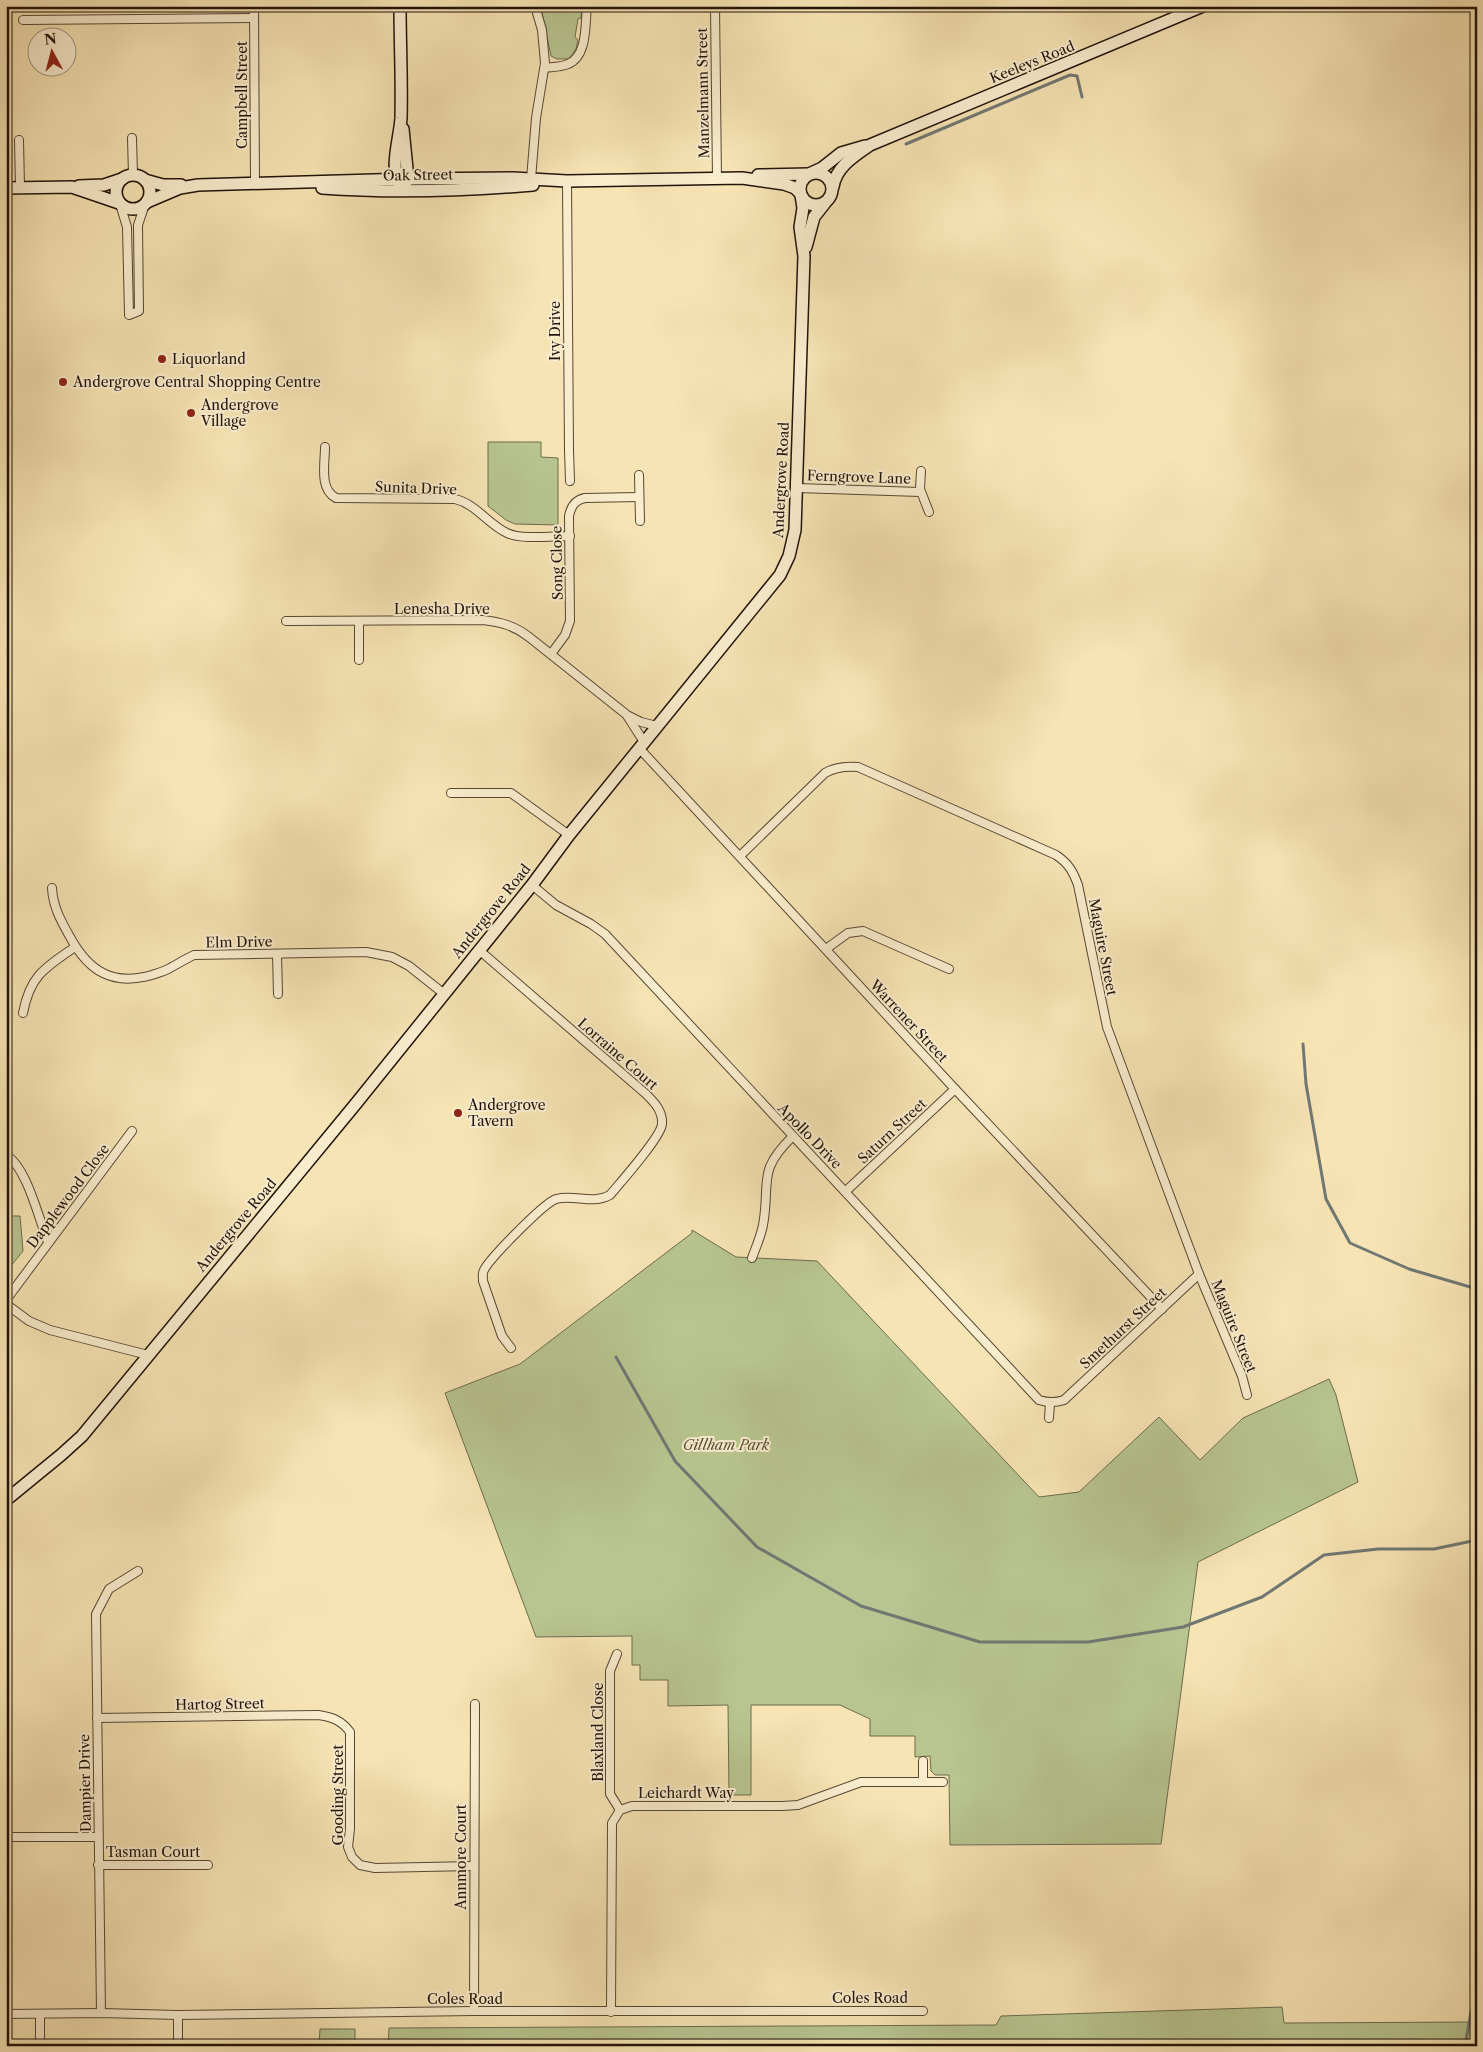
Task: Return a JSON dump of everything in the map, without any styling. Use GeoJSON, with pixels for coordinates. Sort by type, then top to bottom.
{"type":"FeatureCollection","features":[{"type":"Feature","properties":{"kind":"street","name":"Campbell Street"},"geometry":{"type":"LineString","coordinates":[[254,6],[255,184]]}},
{"type":"Feature","properties":{"kind":"street"},"geometry":{"type":"LineString","coordinates":[[400,6],[401,120],[397,147],[402,183]]}},
{"type":"Feature","properties":{"kind":"street"},"geometry":{"type":"LineString","coordinates":[[531,182],[536,118],[545,68],[543,36],[535,6]]}},
{"type":"Feature","properties":{"kind":"street"},"geometry":{"type":"LineString","coordinates":[[545,68],[568,64],[578,56],[582,46],[587,6]]}},
{"type":"Feature","properties":{"kind":"street","name":"Manzelmann Street"},"geometry":{"type":"LineString","coordinates":[[715,6],[717,179]]}},
{"type":"Feature","properties":{"kind":"street","name":"Keeleys Road"},"geometry":{"type":"LineString","coordinates":[[810,174],[822,168],[841,153],[872,144],[1203,6]]}},
{"type":"Feature","properties":{"kind":"street"},"geometry":{"type":"LineString","coordinates":[[23,20],[254,18]]}},
{"type":"Feature","properties":{"kind":"street"},"geometry":{"type":"LineString","coordinates":[[6,188],[102,185],[128,177],[144,180],[150,189],[138,225],[139,311],[129,315],[127,227],[115,190],[128,177],[132,138]]}},
{"type":"Feature","properties":{"kind":"street"},"geometry":{"type":"LineString","coordinates":[[19,140],[20,187]]}},
{"type":"Feature","properties":{"kind":"street","name":"Keeleys Road"},"geometry":{"type":"LineString","coordinates":[[833,187],[836,175],[844,164],[872,144]]}},
{"type":"Feature","properties":{"kind":"street"},"geometry":{"type":"LineString","coordinates":[[818,173],[825,175],[833,187],[832,195],[828,201],[821,205],[807,202],[801,194],[801,183],[810,174],[818,173]]}},
{"type":"Feature","properties":{"kind":"street","name":"Oak Street"},"geometry":{"type":"LineString","coordinates":[[144,180],[162,185],[531,182],[717,179],[742,178],[763,174],[810,174]]}},
{"type":"Feature","properties":{"kind":"street","name":"Oak Street"},"geometry":{"type":"LineString","coordinates":[[742,178],[784,184],[795,188],[801,194]]}},
{"type":"Feature","properties":{"kind":"street","name":"Ivy Drive"},"geometry":{"type":"LineString","coordinates":[[567,181],[568,450],[570,482]]}},
{"type":"Feature","properties":{"kind":"street","name":"Oak Street"},"geometry":{"type":"LineString","coordinates":[[146,203],[180,188],[198,185]]}},
{"type":"Feature","properties":{"kind":"street"},"geometry":{"type":"LineString","coordinates":[[60,187],[77,189],[119,203],[127,209],[133,210],[146,203]]}},
{"type":"Feature","properties":{"kind":"street","name":"Andergrove Road"},"geometry":{"type":"LineString","coordinates":[[6,1500],[62,1456],[82,1436],[354,1106],[532,885],[569,835],[641,745],[780,575],[789,556],[794,538],[797,488],[804,256],[800,227],[803,211],[801,194]]}},
{"type":"Feature","properties":{"kind":"street","name":"Andergrove Road"},"geometry":{"type":"LineString","coordinates":[[804,256],[814,217],[828,201]]}},
{"type":"Feature","properties":{"kind":"street","name":"Sunita Drive"},"geometry":{"type":"LineString","coordinates":[[325,447],[326,487],[330,494],[336,498],[455,499],[468,503],[500,529],[512,535],[570,536]]}},
{"type":"Feature","properties":{"kind":"street","name":"Ferngrove Lane"},"geometry":{"type":"LineString","coordinates":[[921,471],[920,492],[929,512]]}},
{"type":"Feature","properties":{"kind":"street"},"geometry":{"type":"LineString","coordinates":[[639,475],[640,521]]}},
{"type":"Feature","properties":{"kind":"street","name":"Ferngrove Lane"},"geometry":{"type":"LineString","coordinates":[[797,488],[920,492]]}},
{"type":"Feature","properties":{"kind":"street","name":"Song Close"},"geometry":{"type":"LineString","coordinates":[[551,654],[565,635],[570,621],[570,511],[573,505],[580,499],[639,497]]}},
{"type":"Feature","properties":{"kind":"street","name":"Lenesha Drive"},"geometry":{"type":"LineString","coordinates":[[286,621],[495,621],[520,631],[627,716],[657,726]]}},
{"type":"Feature","properties":{"kind":"street"},"geometry":{"type":"LineString","coordinates":[[359,621],[359,660]]}},
{"type":"Feature","properties":{"kind":"street","name":"Lenesha Drive"},"geometry":{"type":"LineString","coordinates":[[627,716],[641,745]]}},
{"type":"Feature","properties":{"kind":"street","name":"Warrener Street"},"geometry":{"type":"LineString","coordinates":[[641,745],[954,1089],[1162,1309]]}},
{"type":"Feature","properties":{"kind":"street","name":"Maguire Street"},"geometry":{"type":"LineString","coordinates":[[740,856],[824,774],[832,769],[849,766],[858,767],[1056,855],[1066,862],[1073,871],[1078,885],[1107,1028],[1200,1274],[1242,1376],[1247,1395]]}},
{"type":"Feature","properties":{"kind":"street"},"geometry":{"type":"LineString","coordinates":[[451,793],[510,792],[521,798],[569,835]]}},
{"type":"Feature","properties":{"kind":"street","name":"Apollo Drive"},"geometry":{"type":"LineString","coordinates":[[532,885],[556,904],[591,924],[604,934],[846,1191],[1026,1387],[1039,1400],[1050,1403]]}},
{"type":"Feature","properties":{"kind":"street","name":"Elm Drive"},"geometry":{"type":"LineString","coordinates":[[52,888],[56,911],[75,946],[93,967],[102,973],[119,979],[143,978],[170,969],[194,955],[366,952],[392,957],[409,966],[443,994]]}},
{"type":"Feature","properties":{"kind":"street"},"geometry":{"type":"LineString","coordinates":[[826,949],[848,933],[863,931],[949,969]]}},
{"type":"Feature","properties":{"kind":"street"},"geometry":{"type":"LineString","coordinates":[[23,1013],[32,983],[43,970],[75,946]]}},
{"type":"Feature","properties":{"kind":"street","name":"Lorraine Court"},"geometry":{"type":"LineString","coordinates":[[479,950],[658,1105],[662,1124],[656,1136],[610,1196],[601,1200],[587,1201],[567,1197],[554,1200],[521,1228],[482,1272],[483,1281],[502,1336],[511,1348]]}},
{"type":"Feature","properties":{"kind":"street"},"geometry":{"type":"LineString","coordinates":[[277,954],[278,994]]}},
{"type":"Feature","properties":{"kind":"street","name":"Saturn Street"},"geometry":{"type":"LineString","coordinates":[[846,1191],[954,1089]]}},
{"type":"Feature","properties":{"kind":"street","name":"Dapplewood Close"},"geometry":{"type":"LineString","coordinates":[[6,1300],[132,1132]]}},
{"type":"Feature","properties":{"kind":"street"},"geometry":{"type":"LineString","coordinates":[[752,1258],[764,1223],[768,1169],[777,1152],[793,1136]]}},
{"type":"Feature","properties":{"kind":"street"},"geometry":{"type":"LineString","coordinates":[[6,1154],[22,1174],[48,1242]]}},
{"type":"Feature","properties":{"kind":"street","name":"Smethurst Street"},"geometry":{"type":"LineString","coordinates":[[1050,1403],[1064,1400],[1200,1274]]}},
{"type":"Feature","properties":{"kind":"street"},"geometry":{"type":"LineString","coordinates":[[6,1304],[29,1321],[50,1330],[148,1355]]}},
{"type":"Feature","properties":{"kind":"street"},"geometry":{"type":"LineString","coordinates":[[1049,1418],[1050,1403]]}},
{"type":"Feature","properties":{"kind":"street","name":"Dampier Drive"},"geometry":{"type":"LineString","coordinates":[[100,2013],[96,1614],[110,1589],[138,1571]]}},
{"type":"Feature","properties":{"kind":"street","name":"Blaxland Close"},"geometry":{"type":"LineString","coordinates":[[617,1654],[610,1672],[610,1794],[620,1810]]}},
{"type":"Feature","properties":{"kind":"street","name":"Annmore Court"},"geometry":{"type":"LineString","coordinates":[[474,2011],[475,1704]]}},
{"type":"Feature","properties":{"kind":"street","name":"Hartog Street"},"geometry":{"type":"LineString","coordinates":[[97,1718],[318,1715],[343,1722]]}},
{"type":"Feature","properties":{"kind":"street","name":"Gooding Street"},"geometry":{"type":"LineString","coordinates":[[343,1722],[350,1732],[350,1829],[348,1847],[352,1857],[360,1865],[375,1868],[474,1866]]}},
{"type":"Feature","properties":{"kind":"street"},"geometry":{"type":"LineString","coordinates":[[923,1762],[923,1782]]}},
{"type":"Feature","properties":{"kind":"street","name":"Leichardt Way"},"geometry":{"type":"LineString","coordinates":[[611,2012],[612,1823],[620,1810],[632,1806],[798,1804],[861,1782],[942,1782]]}},
{"type":"Feature","properties":{"kind":"street"},"geometry":{"type":"LineString","coordinates":[[6,1837],[98,1837]]}},
{"type":"Feature","properties":{"kind":"street","name":"Tasman Court"},"geometry":{"type":"LineString","coordinates":[[98,1865],[208,1865]]}},
{"type":"Feature","properties":{"kind":"street","name":"Coles Road"},"geometry":{"type":"LineString","coordinates":[[6,2014],[100,2013],[178,2015],[474,2011],[924,2011]]}},
{"type":"Feature","properties":{"kind":"street"},"geometry":{"type":"LineString","coordinates":[[40,2014],[40,2046]]}},
{"type":"Feature","properties":{"kind":"street"},"geometry":{"type":"LineString","coordinates":[[178,2015],[178,2046]]}},
{"type":"Feature","properties":{"kind":"green space"},"geometry":{"type":"Polygon","coordinates":[[[544,6],[582,6],[581,18],[578,19],[575,37],[578,40],[576,49],[569,59],[557,59],[551,56],[542,13],[544,6]]]}},
{"type":"Feature","properties":{"kind":"green space"},"geometry":{"type":"Polygon","coordinates":[[[488,442],[541,442],[541,457],[558,458],[558,525],[515,524],[506,520],[488,506],[488,442]]]}},
{"type":"Feature","properties":{"kind":"green space"},"geometry":{"type":"Polygon","coordinates":[[[6,520],[11,555],[9,707],[6,721],[6,520]]]}},
{"type":"Feature","properties":{"kind":"green space"},"geometry":{"type":"Polygon","coordinates":[[[6,1216],[20,1216],[23,1251],[6,1272],[6,1216]]]}},
{"type":"Feature","properties":{"kind":"green space","name":"Gillham Park"},"geometry":{"type":"Polygon","coordinates":[[[692,1230],[736,1257],[817,1261],[1039,1497],[1079,1492],[1159,1417],[1200,1460],[1243,1418],[1329,1379],[1336,1395],[1358,1482],[1198,1562],[1161,1844],[950,1845],[949,1775],[935,1775],[931,1771],[930,1756],[915,1757],[915,1736],[870,1736],[870,1719],[840,1705],[751,1705],[751,1795],[729,1795],[728,1705],[668,1706],[668,1680],[640,1680],[640,1665],[632,1665],[632,1636],[536,1637],[445,1393],[520,1364],[692,1233],[692,1230]]]}},
{"type":"Feature","properties":{"kind":"green space"},"geometry":{"type":"Polygon","coordinates":[[[1282,2007],[1284,2023],[1477,2022],[1477,2046],[388,2046],[389,2028],[996,2025],[1001,2016],[1282,2007]]]}},
{"type":"Feature","properties":{"kind":"green space"},"geometry":{"type":"Polygon","coordinates":[[[320,2029],[355,2029],[355,2046],[319,2046],[320,2029]]]}},
{"type":"Feature","properties":{"kind":"waterway"},"geometry":{"type":"LineString","coordinates":[[906,144],[1070,75],[1077,76],[1082,97]]}},
{"type":"Feature","properties":{"kind":"waterway"},"geometry":{"type":"LineString","coordinates":[[1303,1044],[1306,1084],[1326,1199],[1350,1243],[1409,1269],[1477,1289]]}},
{"type":"Feature","properties":{"kind":"waterway"},"geometry":{"type":"LineString","coordinates":[[616,1357],[675,1461],[757,1547],[861,1606],[980,1642],[1088,1642],[1183,1627],[1262,1597],[1324,1555],[1378,1549],[1434,1549],[1477,1540]]}},
{"type":"Feature","properties":{"kind":"waterway"},"geometry":{"type":"LineString","coordinates":[[1465,2046],[1471,2012],[1477,2003]]}},
{"type":"Feature","properties":{"kind":"place","name":"Liquorland"},"geometry":{"type":"Point","coordinates":[162,359]}},
{"type":"Feature","properties":{"kind":"place","name":"Andergrove Central Shopping Centre"},"geometry":{"type":"Point","coordinates":[63,382]}},
{"type":"Feature","properties":{"kind":"place","name":"Andergrove Village"},"geometry":{"type":"Point","coordinates":[191,413]}},
{"type":"Feature","properties":{"kind":"place","name":"Andergrove Tavern"},"geometry":{"type":"Point","coordinates":[458,1113]}}]}
